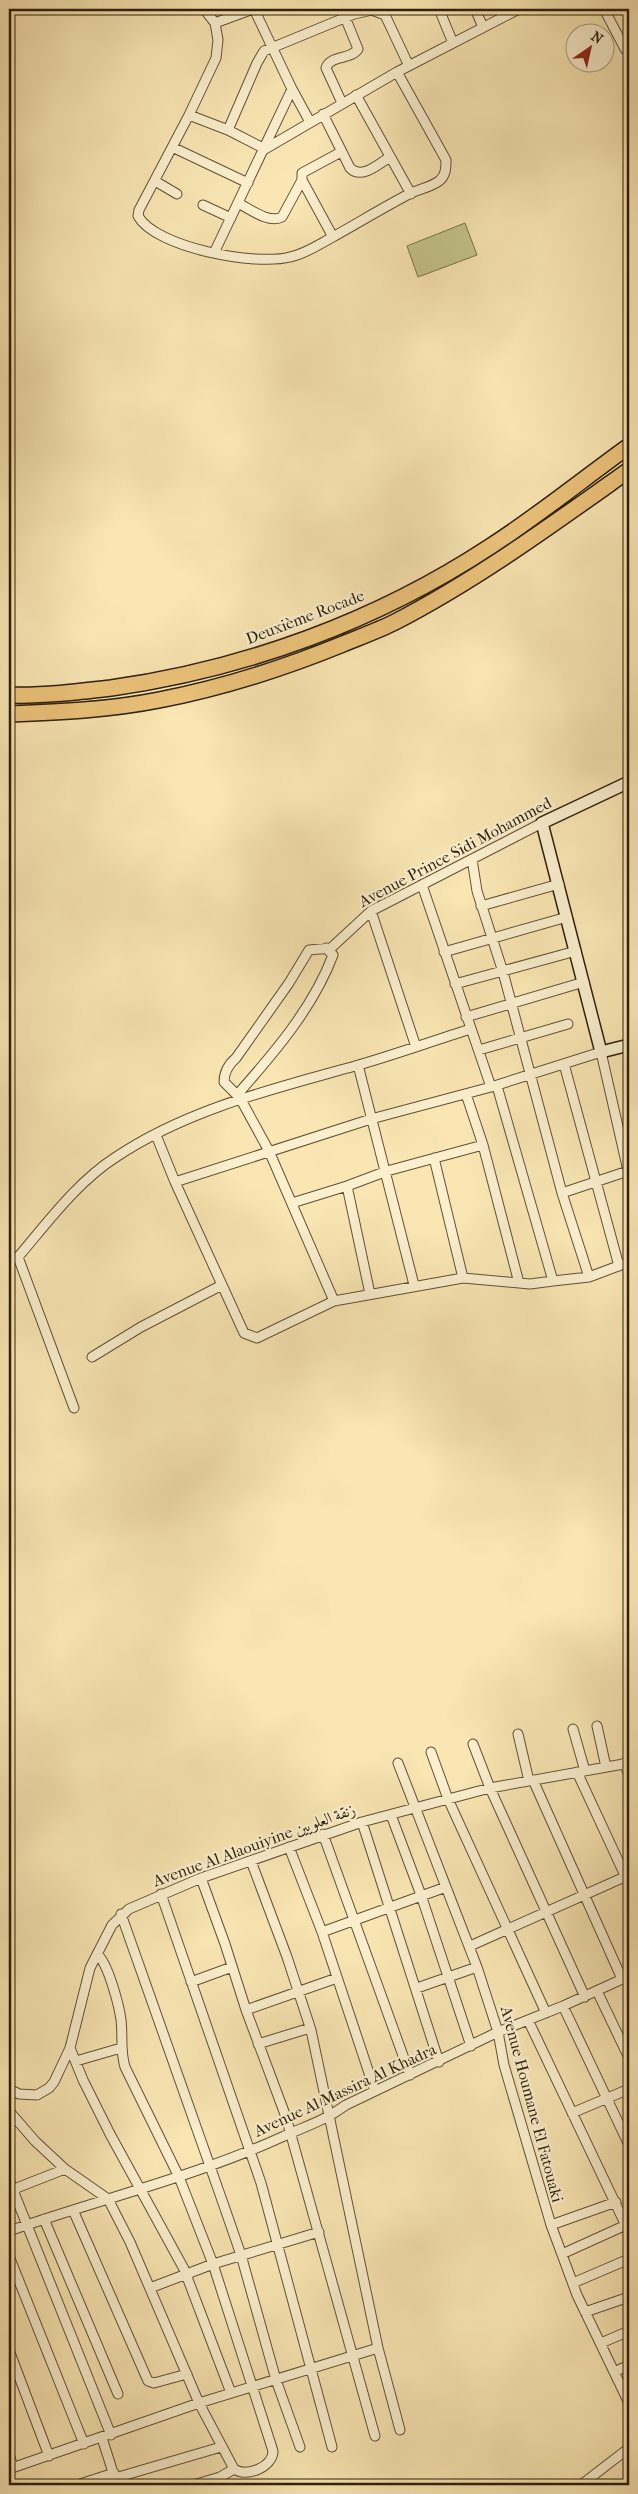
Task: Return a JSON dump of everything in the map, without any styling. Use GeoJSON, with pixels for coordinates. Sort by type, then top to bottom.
{"type":"FeatureCollection","features":[{"type":"Feature","properties":{"kind":"highway","name":"Deuxième Rocade"},"geometry":{"type":"LineString","coordinates":[[9,695],[78,692],[154,682],[272,652],[348,624],[420,588],[491,546],[629,446]]}},
{"type":"Feature","properties":{"kind":"highway"},"geometry":{"type":"LineString","coordinates":[[9,714],[79,711],[159,700],[229,683],[300,662],[394,623],[467,582],[629,470]]}},
{"type":"Feature","properties":{"kind":"street"},"geometry":{"type":"LineString","coordinates":[[204,9],[215,23],[218,40],[216,58],[189,115],[139,210],[138,216],[142,222],[160,234],[193,248],[236,258],[277,260],[292,257],[334,237],[410,194],[439,181],[445,171],[446,160],[397,72]]}},
{"type":"Feature","properties":{"kind":"street"},"geometry":{"type":"LineString","coordinates":[[215,23],[254,9],[310,122]]}},
{"type":"Feature","properties":{"kind":"street"},"geometry":{"type":"LineString","coordinates":[[439,9],[454,43]]}},
{"type":"Feature","properties":{"kind":"street"},"geometry":{"type":"LineString","coordinates":[[475,9],[483,27]]}},
{"type":"Feature","properties":{"kind":"street"},"geometry":{"type":"LineString","coordinates":[[604,9],[625,49],[629,52]]}},
{"type":"Feature","properties":{"kind":"street"},"geometry":{"type":"LineString","coordinates":[[228,130],[257,62],[264,51],[350,13],[372,10],[385,15],[410,66]]}},
{"type":"Feature","properties":{"kind":"street"},"geometry":{"type":"LineString","coordinates":[[265,149],[397,72],[515,10]]}},
{"type":"Feature","properties":{"kind":"street"},"geometry":{"type":"LineString","coordinates":[[342,103],[326,68],[331,61],[357,52],[350,13]]}},
{"type":"Feature","properties":{"kind":"street"},"geometry":{"type":"LineString","coordinates":[[214,253],[292,89]]}},
{"type":"Feature","properties":{"kind":"street"},"geometry":{"type":"LineString","coordinates":[[356,95],[410,194]]}},
{"type":"Feature","properties":{"kind":"street"},"geometry":{"type":"LineString","coordinates":[[323,114],[350,168],[358,174],[390,157]]}},
{"type":"Feature","properties":{"kind":"street"},"geometry":{"type":"LineString","coordinates":[[189,115],[228,130],[265,149]]}},
{"type":"Feature","properties":{"kind":"street"},"geometry":{"type":"LineString","coordinates":[[172,147],[248,183]]}},
{"type":"Feature","properties":{"kind":"street"},"geometry":{"type":"LineString","coordinates":[[334,237],[301,175],[341,152]]}},
{"type":"Feature","properties":{"kind":"street"},"geometry":{"type":"LineString","coordinates":[[238,203],[268,218],[278,219],[282,216],[302,180]]}},
{"type":"Feature","properties":{"kind":"street"},"geometry":{"type":"LineString","coordinates":[[155,181],[177,194]]}},
{"type":"Feature","properties":{"kind":"street"},"geometry":{"type":"LineString","coordinates":[[203,204],[230,218]]}},
{"type":"Feature","properties":{"kind":"street","name":"Avenue Prince Sidi Mohammed"},"geometry":{"type":"LineString","coordinates":[[238,1096],[224,1082],[224,1075],[289,983],[308,950],[331,948],[371,911],[542,823],[629,782]]}},
{"type":"Feature","properties":{"kind":"street"},"geometry":{"type":"LineString","coordinates":[[542,823],[560,884],[629,1173],[562,1192]]}},
{"type":"Feature","properties":{"kind":"street"},"geometry":{"type":"LineString","coordinates":[[472,859],[481,906],[504,972],[519,1037],[562,1192],[589,1277]]}},
{"type":"Feature","properties":{"kind":"street"},"geometry":{"type":"LineString","coordinates":[[481,906],[560,884]]}},
{"type":"Feature","properties":{"kind":"street"},"geometry":{"type":"LineString","coordinates":[[422,885],[466,1017],[494,1086],[553,1281]]}},
{"type":"Feature","properties":{"kind":"street"},"geometry":{"type":"LineString","coordinates":[[371,911],[416,1047]]}},
{"type":"Feature","properties":{"kind":"street"},"geometry":{"type":"LineString","coordinates":[[444,952],[567,917]]}},
{"type":"Feature","properties":{"kind":"street"},"geometry":{"type":"LineString","coordinates":[[238,1096],[276,1050],[302,1014],[333,955],[326,948]]}},
{"type":"Feature","properties":{"kind":"street"},"geometry":{"type":"LineString","coordinates":[[455,984],[576,951]]}},
{"type":"Feature","properties":{"kind":"street"},"geometry":{"type":"LineString","coordinates":[[466,1017],[584,982]]}},
{"type":"Feature","properties":{"kind":"street"},"geometry":{"type":"LineString","coordinates":[[479,1050],[568,1024]]}},
{"type":"Feature","properties":{"kind":"street"},"geometry":{"type":"LineString","coordinates":[[74,1408],[18,1256],[93,1174],[116,1157],[156,1135],[238,1096],[358,1065],[471,1029]]}},
{"type":"Feature","properties":{"kind":"street"},"geometry":{"type":"LineString","coordinates":[[175,1182],[371,1119],[530,1076],[601,1052],[629,1045]]}},
{"type":"Feature","properties":{"kind":"street"},"geometry":{"type":"LineString","coordinates":[[564,1064],[594,1182],[619,1266]]}},
{"type":"Feature","properties":{"kind":"street"},"geometry":{"type":"LineString","coordinates":[[358,1065],[371,1119],[387,1170],[414,1285]]}},
{"type":"Feature","properties":{"kind":"street"},"geometry":{"type":"LineString","coordinates":[[466,1094],[483,1145],[519,1283]]}},
{"type":"Feature","properties":{"kind":"street"},"geometry":{"type":"LineString","coordinates":[[238,1096],[269,1151],[334,1301]]}},
{"type":"Feature","properties":{"kind":"street"},"geometry":{"type":"LineString","coordinates":[[156,1135],[175,1182],[244,1333],[257,1338],[334,1301],[414,1285],[463,1278],[519,1283],[589,1277],[629,1262]]}},
{"type":"Feature","properties":{"kind":"street"},"geometry":{"type":"LineString","coordinates":[[292,1203],[347,1186],[387,1170],[483,1145]]}},
{"type":"Feature","properties":{"kind":"street"},"geometry":{"type":"LineString","coordinates":[[434,1158],[463,1278]]}},
{"type":"Feature","properties":{"kind":"street"},"geometry":{"type":"LineString","coordinates":[[347,1186],[370,1294]]}},
{"type":"Feature","properties":{"kind":"street"},"geometry":{"type":"LineString","coordinates":[[92,1357],[141,1327],[222,1285]]}},
{"type":"Feature","properties":{"kind":"street"},"geometry":{"type":"LineString","coordinates":[[597,1726],[606,1767]]}},
{"type":"Feature","properties":{"kind":"street"},"geometry":{"type":"LineString","coordinates":[[470,1946],[584,1895],[628,1879],[581,1771],[573,1729]]}},
{"type":"Feature","properties":{"kind":"street"},"geometry":{"type":"LineString","coordinates":[[518,1734],[531,1780],[584,1895],[626,1977]]}},
{"type":"Feature","properties":{"kind":"street"},"geometry":{"type":"LineString","coordinates":[[473,1744],[490,1788],[585,1997]]}},
{"type":"Feature","properties":{"kind":"street"},"geometry":{"type":"LineString","coordinates":[[431,1752],[448,1799],[546,2013]]}},
{"type":"Feature","properties":{"kind":"street","name":"Avenue Houmane El Fatouaki"},"geometry":{"type":"LineString","coordinates":[[398,1763],[477,1967],[498,2032],[504,2065],[551,2225],[585,2312],[629,2403]]}},
{"type":"Feature","properties":{"kind":"street"},"geometry":{"type":"LineString","coordinates":[[627,1763],[629,1775]]}},
{"type":"Feature","properties":{"kind":"street","name":"Avenue Al Alaouiyine زنقة العلويين"},"geometry":{"type":"LineString","coordinates":[[9,2089],[18,2094],[28,2096],[44,2092],[60,2072],[70,2048],[90,1968],[112,1925],[121,1914],[161,1894],[201,1878],[362,1822],[490,1788],[627,1763]]}},
{"type":"Feature","properties":{"kind":"street"},"geometry":{"type":"LineString","coordinates":[[391,1815],[421,1895],[470,2046]]}},
{"type":"Feature","properties":{"kind":"street"},"geometry":{"type":"LineString","coordinates":[[362,1822],[388,1908],[417,1988],[439,2062]]}},
{"type":"Feature","properties":{"kind":"street"},"geometry":{"type":"LineString","coordinates":[[323,1834],[410,2075]]}},
{"type":"Feature","properties":{"kind":"street"},"geometry":{"type":"LineString","coordinates":[[289,1847],[322,1932],[375,2091]]}},
{"type":"Feature","properties":{"kind":"street"},"geometry":{"type":"LineString","coordinates":[[251,1861],[299,1991],[310,2028],[378,2348],[400,2430]]}},
{"type":"Feature","properties":{"kind":"street"},"geometry":{"type":"LineString","coordinates":[[201,1878],[290,2133],[375,2436]]}},
{"type":"Feature","properties":{"kind":"street"},"geometry":{"type":"LineString","coordinates":[[322,1932],[446,1887]]}},
{"type":"Feature","properties":{"kind":"street"},"geometry":{"type":"LineString","coordinates":[[161,1894],[250,2151],[278,2244],[332,2447]]}},
{"type":"Feature","properties":{"kind":"street"},"geometry":{"type":"LineString","coordinates":[[121,1914],[241,2255],[276,2380],[300,2447]]}},
{"type":"Feature","properties":{"kind":"street"},"geometry":{"type":"LineString","coordinates":[[9,2111],[35,2141],[65,2169],[108,2199],[150,2288],[200,2403],[234,2469],[241,2473],[267,2465],[273,2457],[212,2264],[179,2177],[125,2067],[121,2048],[119,2013],[104,1963],[97,1954]]}},
{"type":"Feature","properties":{"kind":"street"},"geometry":{"type":"LineString","coordinates":[[191,1982],[232,1967]]}},
{"type":"Feature","properties":{"kind":"street"},"geometry":{"type":"LineString","coordinates":[[417,1988],[477,1967]]}},
{"type":"Feature","properties":{"kind":"street","name":"Avenue Al Massira Al Khadra"},"geometry":{"type":"LineString","coordinates":[[9,2231],[179,2177],[250,2151],[328,2118],[346,2105],[439,2062],[498,2032],[585,1997],[626,1977]]}},
{"type":"Feature","properties":{"kind":"street"},"geometry":{"type":"LineString","coordinates":[[246,2010],[337,1978]]}},
{"type":"Feature","properties":{"kind":"street"},"geometry":{"type":"LineString","coordinates":[[597,1991],[629,2058]]}},
{"type":"Feature","properties":{"kind":"street"},"geometry":{"type":"LineString","coordinates":[[563,2006],[629,2145]]}},
{"type":"Feature","properties":{"kind":"street"},"geometry":{"type":"LineString","coordinates":[[528,2020],[628,2228],[562,2254]]}},
{"type":"Feature","properties":{"kind":"street"},"geometry":{"type":"LineString","coordinates":[[258,2044],[310,2028]]}},
{"type":"Feature","properties":{"kind":"street"},"geometry":{"type":"LineString","coordinates":[[70,2048],[91,2096],[186,2274],[231,2393]]}},
{"type":"Feature","properties":{"kind":"street"},"geometry":{"type":"LineString","coordinates":[[76,2061],[121,2048]]}},
{"type":"Feature","properties":{"kind":"street"},"geometry":{"type":"LineString","coordinates":[[572,2113],[629,2090]]}},
{"type":"Feature","properties":{"kind":"street"},"geometry":{"type":"LineString","coordinates":[[65,2169],[10,2187],[111,2435]]}},
{"type":"Feature","properties":{"kind":"street"},"geometry":{"type":"LineString","coordinates":[[551,2225],[616,2202]]}},
{"type":"Feature","properties":{"kind":"street"},"geometry":{"type":"LineString","coordinates":[[73,2210],[148,2381],[154,2383],[187,2374]]}},
{"type":"Feature","properties":{"kind":"street"},"geometry":{"type":"LineString","coordinates":[[44,2219],[118,2394]]}},
{"type":"Feature","properties":{"kind":"street"},"geometry":{"type":"LineString","coordinates":[[150,2288],[212,2264],[319,2232]]}},
{"type":"Feature","properties":{"kind":"street"},"geometry":{"type":"LineString","coordinates":[[9,2256],[84,2444]]}},
{"type":"Feature","properties":{"kind":"street"},"geometry":{"type":"LineString","coordinates":[[573,2283],[629,2259]]}},
{"type":"Feature","properties":{"kind":"street"},"geometry":{"type":"LineString","coordinates":[[585,2312],[629,2297]]}},
{"type":"Feature","properties":{"kind":"street"},"geometry":{"type":"LineString","coordinates":[[601,2343],[629,2331]]}},
{"type":"Feature","properties":{"kind":"street"},"geometry":{"type":"LineString","coordinates":[[9,2454],[11,2468],[200,2403],[352,2358],[378,2348]]}},
{"type":"Feature","properties":{"kind":"street"},"geometry":{"type":"LineString","coordinates":[[9,2350],[49,2456]]}},
{"type":"Feature","properties":{"kind":"street"},"geometry":{"type":"LineString","coordinates":[[614,2372],[629,2365]]}},
{"type":"Feature","properties":{"kind":"street"},"geometry":{"type":"LineString","coordinates":[[102,2438],[115,2479]]}},
{"type":"Feature","properties":{"kind":"street"},"geometry":{"type":"LineString","coordinates":[[77,2485],[115,2479],[221,2447]]}},
{"type":"Feature","properties":{"kind":"street"},"geometry":{"type":"LineString","coordinates":[[581,2485],[629,2448]]}},
{"type":"Feature","properties":{"kind":"street"},"geometry":{"type":"LineString","coordinates":[[193,2485],[220,2477],[234,2469]]}},
{"type":"Feature","properties":{"kind":"green space"},"geometry":{"type":"Polygon","coordinates":[[[465,223],[477,255],[418,277],[407,246],[465,223]]]}}]}
